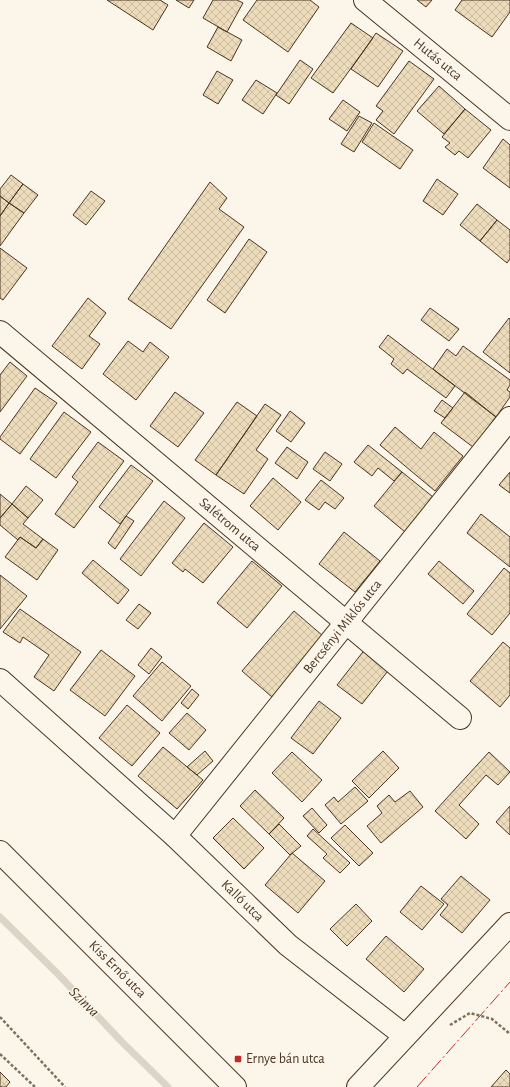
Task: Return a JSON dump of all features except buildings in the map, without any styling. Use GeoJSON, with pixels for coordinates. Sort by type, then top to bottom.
{"type":"FeatureCollection","features":[{"type":"Feature","properties":{"kind":"street","name":"Hutás utca"},"geometry":{"type":"LineString","coordinates":[[365,0],[510,119]]}},
{"type":"Feature","properties":{"kind":"street","name":"Salétrom utca"},"geometry":{"type":"LineString","coordinates":[[0,332],[460,718]]}},
{"type":"Feature","properties":{"kind":"street","name":"Bercsényi Miklós utca"},"geometry":{"type":"LineString","coordinates":[[175,836],[510,418]]}},
{"type":"Feature","properties":{"kind":"street","name":"Kalló utca"},"geometry":{"type":"LineString","coordinates":[[0,680],[175,836],[288,945],[405,1036]]}},
{"type":"Feature","properties":{"kind":"street","name":"Kiss Ernő utca"},"geometry":{"type":"LineString","coordinates":[[0,852],[235,1087]]}},
{"type":"Feature","properties":{"kind":"street"},"geometry":{"type":"LineString","coordinates":[[358,1087],[510,924]]}},
{"type":"Feature","properties":{"kind":"path"},"geometry":{"type":"LineString","coordinates":[[445,1028],[470,1014],[492,1019],[510,1034]]}},
{"type":"Feature","properties":{"kind":"path"},"geometry":{"type":"LineString","coordinates":[[0,1017],[65,1087]]}},
{"type":"Feature","properties":{"kind":"path"},"geometry":{"type":"LineString","coordinates":[[0,1054],[35,1087]]}},
{"type":"Feature","properties":{"kind":"waterway","name":"Szinva"},"geometry":{"type":"LineString","coordinates":[[0,917],[168,1087]]}},
{"type":"Feature","properties":{"kind":"power"},"geometry":{"type":"LineString","coordinates":[[417,1087],[510,982]]}},
{"type":"Feature","properties":{"kind":"place","name":"Ernye bán utca"},"geometry":{"type":"Point","coordinates":[238,1059]}}]}
